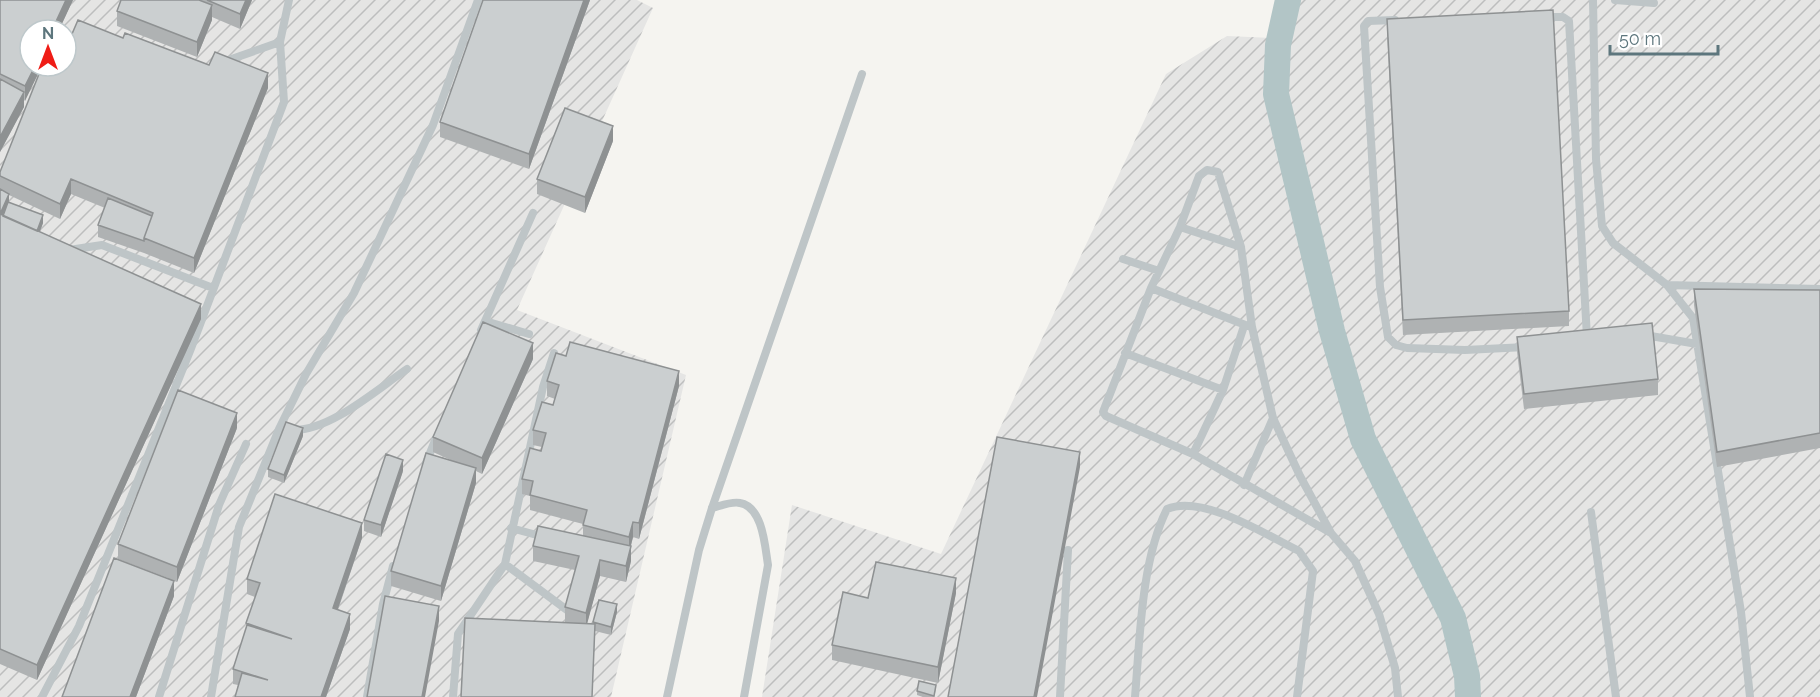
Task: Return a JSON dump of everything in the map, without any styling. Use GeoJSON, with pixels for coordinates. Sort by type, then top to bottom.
{"type":"FeatureCollection","features":[{"type":"Feature","properties":{"kind":"lane"},"geometry":{"type":"LineString","coordinates":[[42,697],[79,626],[284,102],[280,42],[288,0]]}},
{"type":"Feature","properties":{"kind":"lane"},"geometry":{"type":"LineString","coordinates":[[211,697],[239,527],[279,429],[306,374],[354,293],[433,124],[478,0]]}},
{"type":"Feature","properties":{"kind":"lane"},"geometry":{"type":"LineString","coordinates":[[1598,0],[1593,0],[1596,159],[1602,226],[1613,243],[1667,285],[1693,318],[1741,612],[1750,697]]}},
{"type":"Feature","properties":{"kind":"lane"},"geometry":{"type":"LineString","coordinates":[[1616,0],[1654,3]]}},
{"type":"Feature","properties":{"kind":"lane"},"geometry":{"type":"LineString","coordinates":[[1536,17],[1563,17],[1569,21],[1587,339]]}},
{"type":"Feature","properties":{"kind":"lane"},"geometry":{"type":"LineString","coordinates":[[1405,20],[1368,21],[1364,26],[1380,287],[1386,332],[1392,342],[1407,348],[1465,350],[1540,346]]}},
{"type":"Feature","properties":{"kind":"lane"},"geometry":{"type":"LineString","coordinates":[[215,64],[280,42]]}},
{"type":"Feature","properties":{"kind":"lane"},"geometry":{"type":"LineString","coordinates":[[667,697],[699,549],[862,74]]}},
{"type":"Feature","properties":{"kind":"lane"},"geometry":{"type":"LineString","coordinates":[[1331,533],[1192,454],[1106,416],[1103,412],[1151,288],[1180,227],[1199,176],[1207,170],[1218,172],[1241,248],[1248,326],[1273,418],[1300,476],[1331,533],[1355,561],[1379,614],[1395,668],[1398,697]]}},
{"type":"Feature","properties":{"kind":"lane"},"geometry":{"type":"LineString","coordinates":[[476,341],[533,213]]}},
{"type":"Feature","properties":{"kind":"lane"},"geometry":{"type":"LineString","coordinates":[[1180,227],[1241,248]]}},
{"type":"Feature","properties":{"kind":"lane"},"geometry":{"type":"LineString","coordinates":[[62,252],[102,245],[213,288]]}},
{"type":"Feature","properties":{"kind":"lane"},"geometry":{"type":"LineString","coordinates":[[1123,259],[1159,271]]}},
{"type":"Feature","properties":{"kind":"lane"},"geometry":{"type":"LineString","coordinates":[[1667,285],[1820,289]]}},
{"type":"Feature","properties":{"kind":"lane"},"geometry":{"type":"LineString","coordinates":[[1151,288],[1248,326]]}},
{"type":"Feature","properties":{"kind":"lane"},"geometry":{"type":"LineString","coordinates":[[485,321],[529,334]]}},
{"type":"Feature","properties":{"kind":"lane"},"geometry":{"type":"LineString","coordinates":[[1192,454],[1223,390],[1248,326]]}},
{"type":"Feature","properties":{"kind":"lane"},"geometry":{"type":"LineString","coordinates":[[1637,335],[1659,336],[1697,344]]}},
{"type":"Feature","properties":{"kind":"lane"},"geometry":{"type":"LineString","coordinates":[[1577,340],[1598,338]]}},
{"type":"Feature","properties":{"kind":"lane"},"geometry":{"type":"LineString","coordinates":[[453,697],[458,634],[505,564],[511,528],[554,352]]}},
{"type":"Feature","properties":{"kind":"lane"},"geometry":{"type":"LineString","coordinates":[[1125,354],[1223,390]]}},
{"type":"Feature","properties":{"kind":"lane"},"geometry":{"type":"LineString","coordinates":[[279,429],[306,430],[327,423],[407,369]]}},
{"type":"Feature","properties":{"kind":"lane"},"geometry":{"type":"LineString","coordinates":[[1244,485],[1273,418]]}},
{"type":"Feature","properties":{"kind":"lane"},"geometry":{"type":"LineString","coordinates":[[424,470],[438,433]]}},
{"type":"Feature","properties":{"kind":"lane"},"geometry":{"type":"LineString","coordinates":[[159,697],[219,505],[246,444]]}},
{"type":"Feature","properties":{"kind":"lane"},"geometry":{"type":"LineString","coordinates":[[427,459],[438,462]]}},
{"type":"Feature","properties":{"kind":"lane"},"geometry":{"type":"LineString","coordinates":[[712,508],[739,502],[749,507],[755,514],[765,544],[768,565],[744,697]]}},
{"type":"Feature","properties":{"kind":"lane"},"geometry":{"type":"LineString","coordinates":[[1135,697],[1148,576],[1158,528],[1167,509],[1178,504],[1201,507],[1222,514],[1299,551],[1313,571],[1297,697]]}},
{"type":"Feature","properties":{"kind":"lane"},"geometry":{"type":"LineString","coordinates":[[1591,512],[1616,697]]}},
{"type":"Feature","properties":{"kind":"lane"},"geometry":{"type":"LineString","coordinates":[[511,528],[554,539]]}},
{"type":"Feature","properties":{"kind":"lane"},"geometry":{"type":"LineString","coordinates":[[1060,697],[1068,550]]}},
{"type":"Feature","properties":{"kind":"lane"},"geometry":{"type":"LineString","coordinates":[[367,697],[383,604],[396,559]]}},
{"type":"Feature","properties":{"kind":"lane"},"geometry":{"type":"LineString","coordinates":[[505,564],[567,610]]}},
{"type":"Feature","properties":{"kind":"lane"},"geometry":{"type":"LineString","coordinates":[[383,604],[394,606]]}},
{"type":"Feature","properties":{"kind":"shaded area"},"geometry":{"type":"Polygon","coordinates":[[[0,0],[637,0],[653,8],[517,310],[686,375],[611,697],[0,697],[0,0]]]}},
{"type":"Feature","properties":{"kind":"shaded area"},"geometry":{"type":"Polygon","coordinates":[[[1287,0],[1820,0],[1820,697],[762,697],[792,505],[941,554],[1166,74],[1227,36],[1274,38],[1287,0]]]}},
{"type":"Feature","properties":{"kind":"building"},"geometry":{"type":"Polygon","coordinates":[[[0,0],[66,0],[58,18],[18,18],[18,78],[29,78],[25,86],[0,74],[0,0]]]}},
{"type":"Feature","properties":{"kind":"building"},"geometry":{"type":"Polygon","coordinates":[[[121,0],[199,0],[212,5],[197,42],[117,11],[121,0]]]}},
{"type":"Feature","properties":{"kind":"building"},"geometry":{"type":"Polygon","coordinates":[[[207,0],[246,0],[240,14],[207,0]]]}},
{"type":"Feature","properties":{"kind":"building"},"geometry":{"type":"Polygon","coordinates":[[[483,0],[584,0],[529,154],[440,122],[483,0]]]}},
{"type":"Feature","properties":{"kind":"building"},"geometry":{"type":"Polygon","coordinates":[[[1553,10],[1569,311],[1403,320],[1387,19],[1553,10]]]}},
{"type":"Feature","properties":{"kind":"building"},"geometry":{"type":"Polygon","coordinates":[[[78,20],[123,38],[125,33],[209,65],[215,52],[268,73],[194,258],[144,238],[153,213],[71,179],[60,204],[0,176],[37,78],[78,78],[78,20]]]}},
{"type":"Feature","properties":{"kind":"building"},"geometry":{"type":"Polygon","coordinates":[[[0,79],[24,92],[0,137],[0,79]]]}},
{"type":"Feature","properties":{"kind":"building"},"geometry":{"type":"Polygon","coordinates":[[[565,108],[613,126],[585,197],[537,179],[565,108]]]}},
{"type":"Feature","properties":{"kind":"building"},"geometry":{"type":"Polygon","coordinates":[[[0,189],[9,194],[0,214],[0,189]]]}},
{"type":"Feature","properties":{"kind":"building"},"geometry":{"type":"Polygon","coordinates":[[[108,198],[152,216],[144,241],[98,225],[108,198]]]}},
{"type":"Feature","properties":{"kind":"building"},"geometry":{"type":"Polygon","coordinates":[[[8,202],[43,215],[37,231],[3,216],[8,202]]]}},
{"type":"Feature","properties":{"kind":"building"},"geometry":{"type":"Polygon","coordinates":[[[0,214],[201,304],[37,665],[0,649],[0,214]]]}},
{"type":"Feature","properties":{"kind":"building"},"geometry":{"type":"Polygon","coordinates":[[[1694,289],[1820,290],[1820,433],[1717,452],[1694,289]]]}},
{"type":"Feature","properties":{"kind":"building"},"geometry":{"type":"Polygon","coordinates":[[[483,322],[533,343],[482,458],[433,437],[483,322]]]}},
{"type":"Feature","properties":{"kind":"building"},"geometry":{"type":"Polygon","coordinates":[[[1652,323],[1658,379],[1524,394],[1517,337],[1652,323]]]}},
{"type":"Feature","properties":{"kind":"building"},"geometry":{"type":"Polygon","coordinates":[[[570,342],[679,371],[639,523],[633,522],[629,537],[583,525],[587,510],[530,495],[533,481],[522,479],[530,448],[541,451],[546,433],[533,430],[542,402],[553,405],[559,385],[547,381],[556,353],[566,356],[570,342]]]}},
{"type":"Feature","properties":{"kind":"building"},"geometry":{"type":"Polygon","coordinates":[[[178,390],[237,413],[177,567],[118,544],[178,390]]]}},
{"type":"Feature","properties":{"kind":"building"},"geometry":{"type":"Polygon","coordinates":[[[286,422],[303,428],[284,475],[268,469],[286,422]]]}},
{"type":"Feature","properties":{"kind":"building"},"geometry":{"type":"Polygon","coordinates":[[[997,437],[1080,452],[1034,697],[948,697],[997,437]]]}},
{"type":"Feature","properties":{"kind":"building"},"geometry":{"type":"Polygon","coordinates":[[[426,453],[476,468],[441,586],[391,571],[426,453]]]}},
{"type":"Feature","properties":{"kind":"building"},"geometry":{"type":"Polygon","coordinates":[[[386,454],[403,460],[381,525],[364,520],[386,454]]]}},
{"type":"Feature","properties":{"kind":"building"},"geometry":{"type":"Polygon","coordinates":[[[275,494],[362,523],[333,608],[350,614],[321,697],[235,697],[242,673],[268,680],[233,669],[247,625],[292,639],[246,623],[260,583],[247,579],[275,494]]]}},
{"type":"Feature","properties":{"kind":"building"},"geometry":{"type":"Polygon","coordinates":[[[538,526],[631,546],[626,566],[600,560],[586,613],[565,607],[579,556],[533,546],[538,526]]]}},
{"type":"Feature","properties":{"kind":"building"},"geometry":{"type":"Polygon","coordinates":[[[114,558],[174,581],[130,697],[62,697],[114,558]]]}},
{"type":"Feature","properties":{"kind":"building"},"geometry":{"type":"Polygon","coordinates":[[[876,562],[956,578],[938,667],[832,645],[843,592],[868,598],[876,562]]]}},
{"type":"Feature","properties":{"kind":"building"},"geometry":{"type":"Polygon","coordinates":[[[385,596],[439,606],[422,697],[367,697],[385,596]]]}},
{"type":"Feature","properties":{"kind":"building"},"geometry":{"type":"Polygon","coordinates":[[[599,600],[617,604],[611,627],[593,622],[599,600]]]}},
{"type":"Feature","properties":{"kind":"building"},"geometry":{"type":"Polygon","coordinates":[[[465,618],[595,624],[592,697],[461,697],[465,618]]]}},
{"type":"Feature","properties":{"kind":"building"},"geometry":{"type":"Polygon","coordinates":[[[919,681],[936,685],[934,696],[917,691],[919,681]]]}},
{"type":"Feature","properties":{"kind":"waterway"},"geometry":{"type":"LineString","coordinates":[[1288,0],[1278,45],[1276,94],[1332,331],[1363,439],[1453,618],[1467,676],[1468,697]]}}]}
